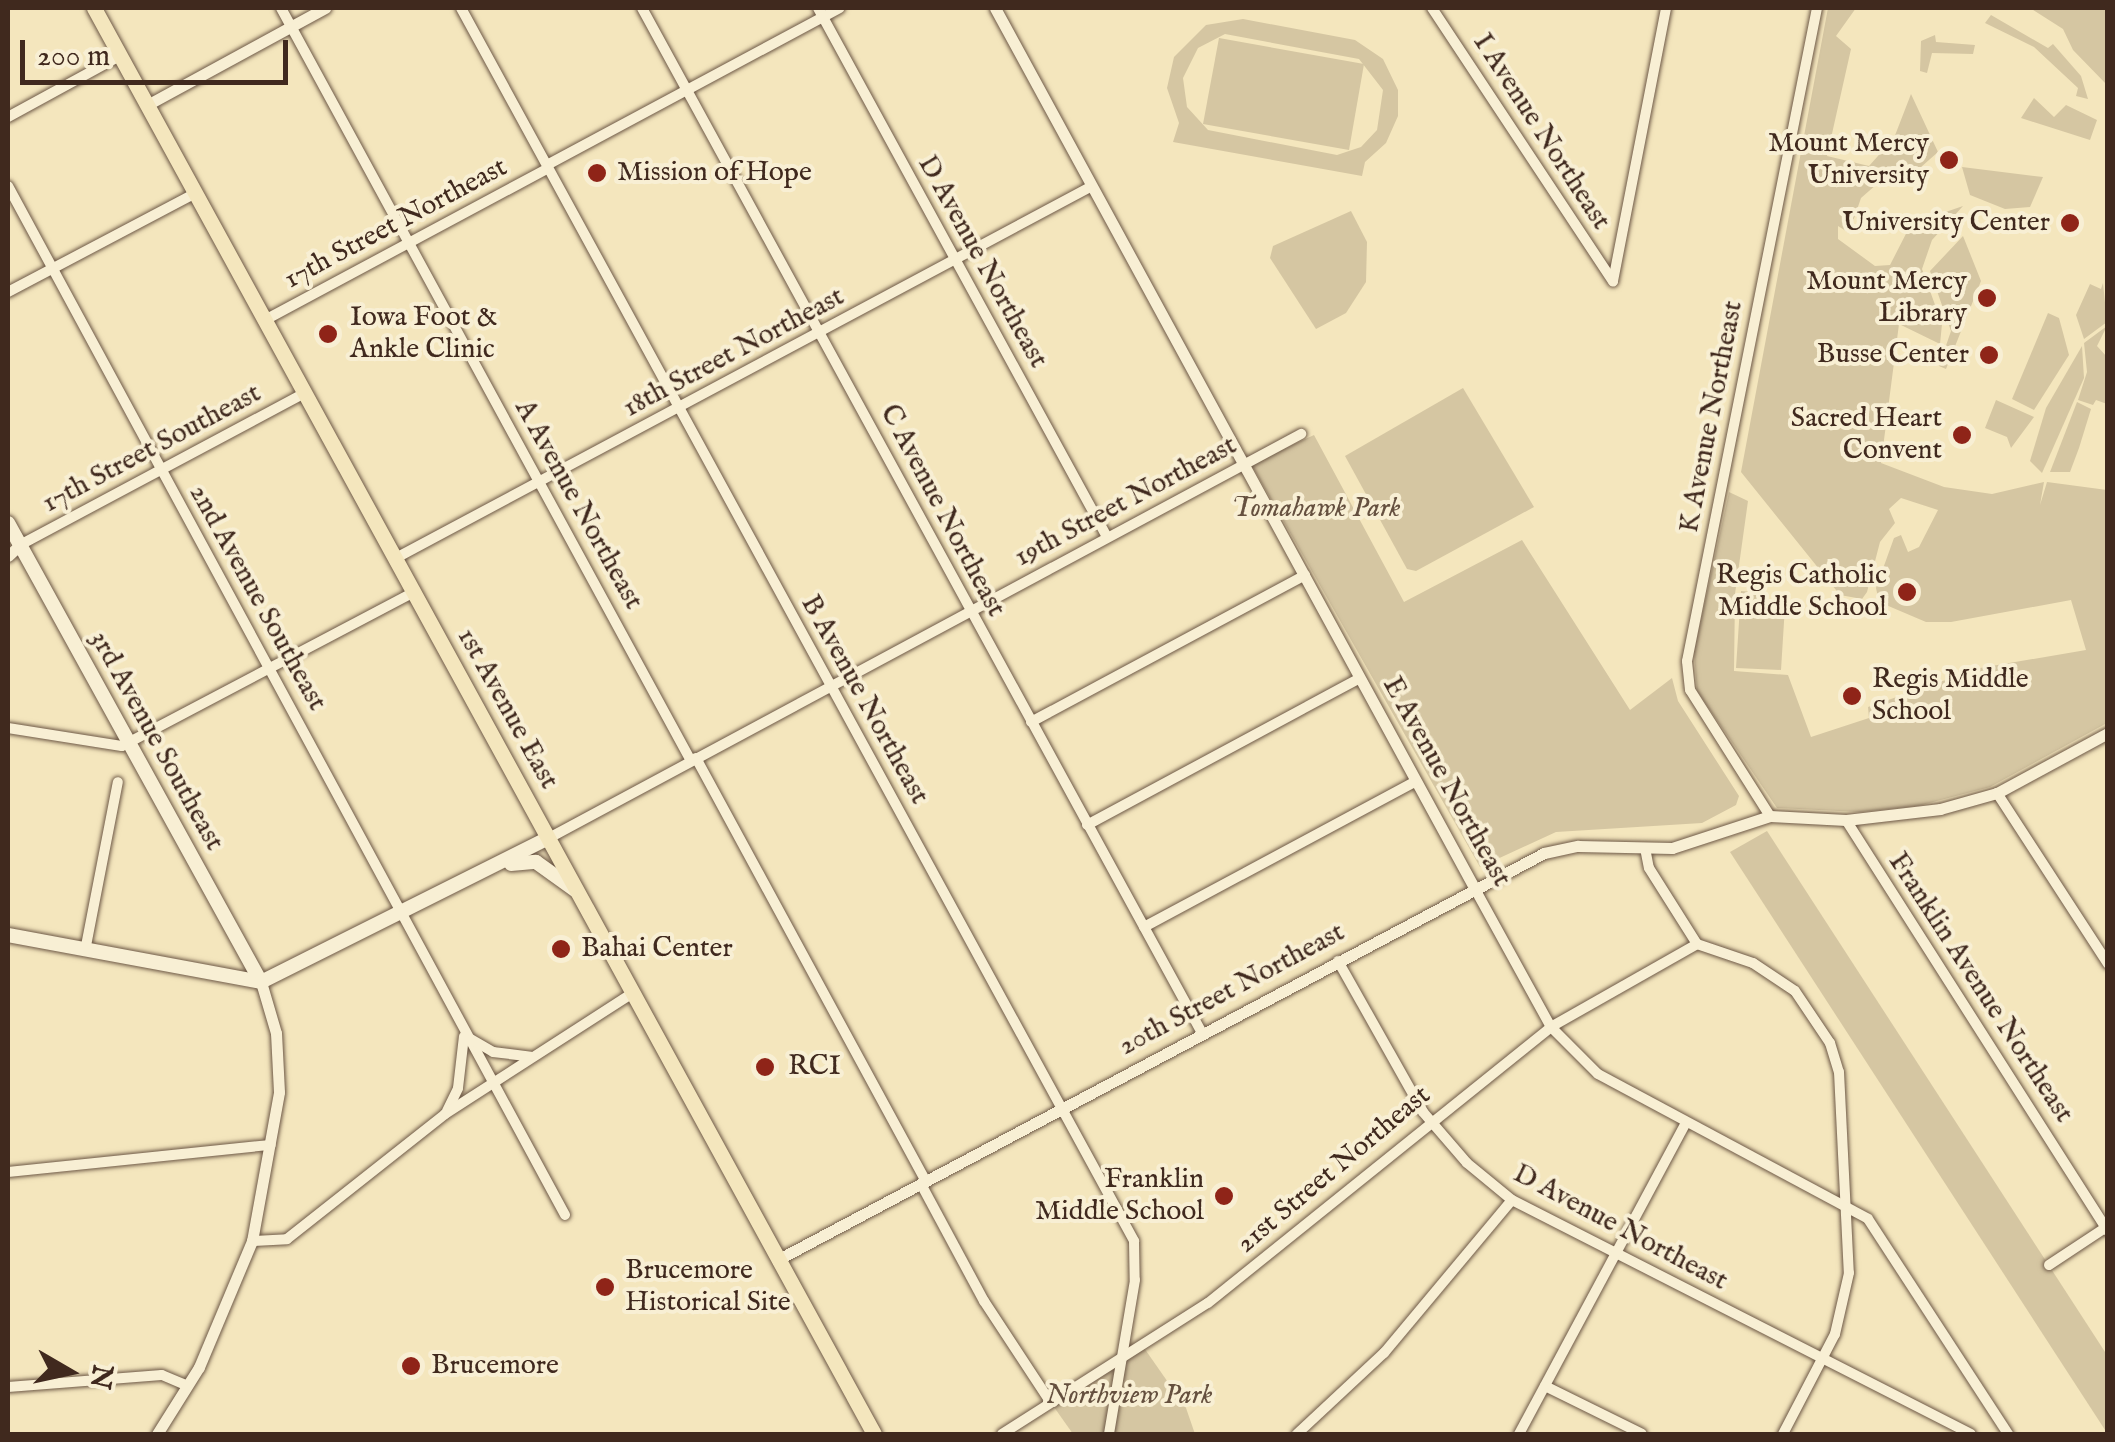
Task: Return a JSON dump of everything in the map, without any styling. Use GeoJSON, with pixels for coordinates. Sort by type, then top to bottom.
{"type":"FeatureCollection","features":[{"type":"Feature","properties":{"kind":"main road","name":"1st Avenue East"},"geometry":{"type":"LineString","coordinates":[[94,8],[874,1434]]}},
{"type":"Feature","properties":{"kind":"main road","name":"3rd Avenue Southeast"},"geometry":{"type":"LineString","coordinates":[[8,523],[261,982]]}},
{"type":"Feature","properties":{"kind":"main road"},"geometry":{"type":"LineString","coordinates":[[8,935],[221,978],[261,982],[550,838]]}},
{"type":"Feature","properties":{"kind":"main road"},"geometry":{"type":"LineString","coordinates":[[482,872],[533,860],[580,894]]}},
{"type":"Feature","properties":{"kind":"main road"},"geometry":{"type":"LineString","coordinates":[[221,978],[239,970],[239,942]]}},
{"type":"Feature","properties":{"kind":"street","name":"A Avenue Northeast"},"geometry":{"type":"LineString","coordinates":[[281,8],[924,1183],[984,1302],[1049,1400]]}},
{"type":"Feature","properties":{"kind":"street"},"geometry":{"type":"LineString","coordinates":[[147,105],[325,8]]}},
{"type":"Feature","properties":{"kind":"street","name":"B Avenue Northeast"},"geometry":{"type":"LineString","coordinates":[[462,8],[1134,1241],[1135,1280],[1109,1434]]}},
{"type":"Feature","properties":{"kind":"street","name":"C Avenue Northeast"},"geometry":{"type":"LineString","coordinates":[[642,8],[1204,1035]]}},
{"type":"Feature","properties":{"kind":"street","name":"17th Street Northeast"},"geometry":{"type":"LineString","coordinates":[[265,320],[820,12],[840,8]]}},
{"type":"Feature","properties":{"kind":"street","name":"E Avenue Northeast"},"geometry":{"type":"LineString","coordinates":[[995,8],[1550,1027],[1598,1074],[1851,1207],[1881,1235],[2008,1434]]}},
{"type":"Feature","properties":{"kind":"street","name":"I Avenue Northeast"},"geometry":{"type":"LineString","coordinates":[[1432,8],[1612,281],[1666,8]]}},
{"type":"Feature","properties":{"kind":"street","name":"K Avenue Northeast"},"geometry":{"type":"LineString","coordinates":[[1770,816],[1690,690],[1687,661],[1817,8]]}},
{"type":"Feature","properties":{"kind":"street","name":"D Avenue Northeast"},"geometry":{"type":"LineString","coordinates":[[820,12],[1107,538]]}},
{"type":"Feature","properties":{"kind":"street"},"geometry":{"type":"LineString","coordinates":[[8,117],[120,56]]}},
{"type":"Feature","properties":{"kind":"street","name":"2nd Avenue Southeast"},"geometry":{"type":"LineString","coordinates":[[8,186],[565,1215]]}},
{"type":"Feature","properties":{"kind":"street","name":"18th Street Northeast"},"geometry":{"type":"LineString","coordinates":[[396,558],[1092,186]]}},
{"type":"Feature","properties":{"kind":"street"},"geometry":{"type":"LineString","coordinates":[[8,292],[196,192]]}},
{"type":"Feature","properties":{"kind":"street","name":"17th Street Southeast"},"geometry":{"type":"LineString","coordinates":[[20,545],[305,394]]}},
{"type":"Feature","properties":{"kind":"street","name":"19th Street Northeast"},"geometry":{"type":"LineString","coordinates":[[550,838],[1301,434]]}},
{"type":"Feature","properties":{"kind":"street"},"geometry":{"type":"LineString","coordinates":[[8,556],[20,545]]}},
{"type":"Feature","properties":{"kind":"street"},"geometry":{"type":"LineString","coordinates":[[1032,722],[1305,575]]}},
{"type":"Feature","properties":{"kind":"street"},"geometry":{"type":"LineString","coordinates":[[8,728],[102,747],[127,744],[414,592]]}},
{"type":"Feature","properties":{"kind":"street"},"geometry":{"type":"LineString","coordinates":[[1087,824],[1360,678]]}},
{"type":"Feature","properties":{"kind":"street"},"geometry":{"type":"LineString","coordinates":[[1770,816],[1846,820],[1940,809],[1997,793],[2108,733]]}},
{"type":"Feature","properties":{"kind":"street"},"geometry":{"type":"LineString","coordinates":[[85,951],[118,782]]}},
{"type":"Feature","properties":{"kind":"street"},"geometry":{"type":"LineString","coordinates":[[1144,927],[1416,782]]}},
{"type":"Feature","properties":{"kind":"street"},"geometry":{"type":"LineString","coordinates":[[1997,793],[2108,964]]}},
{"type":"Feature","properties":{"kind":"street","name":"20th Street Northeast"},"geometry":{"type":"LineString","coordinates":[[777,1260],[1554,850],[1693,844],[1770,816]]}},
{"type":"Feature","properties":{"kind":"street","name":"Franklin Avenue Northeast"},"geometry":{"type":"LineString","coordinates":[[1846,820],[2107,1228]]}},
{"type":"Feature","properties":{"kind":"street"},"geometry":{"type":"LineString","coordinates":[[1645,848],[1649,868],[1697,944],[1778,976],[1816,1018],[1839,1072],[1851,1207],[1849,1273],[1824,1360],[1783,1434]]}},
{"type":"Feature","properties":{"kind":"street","name":"21st Street Northeast"},"geometry":{"type":"LineString","coordinates":[[1002,1434],[1263,1260],[1429,1120],[1550,1027],[1697,944]]}},
{"type":"Feature","properties":{"kind":"street","name":"D Avenue Northeast"},"geometry":{"type":"LineString","coordinates":[[1338,961],[1429,1120],[1512,1200],[1971,1434]]}},
{"type":"Feature","properties":{"kind":"street"},"geometry":{"type":"LineString","coordinates":[[157,1434],[188,1386],[252,1240],[271,1144],[280,1060],[261,982]]}},
{"type":"Feature","properties":{"kind":"street"},"geometry":{"type":"LineString","coordinates":[[252,1240],[286,1240],[445,1114],[631,994]]}},
{"type":"Feature","properties":{"kind":"street"},"geometry":{"type":"LineString","coordinates":[[445,1114],[458,1088],[464,1034],[493,1052],[531,1057]]}},
{"type":"Feature","properties":{"kind":"street"},"geometry":{"type":"LineString","coordinates":[[1519,1434],[1686,1122]]}},
{"type":"Feature","properties":{"kind":"street"},"geometry":{"type":"LineString","coordinates":[[8,1172],[271,1144]]}},
{"type":"Feature","properties":{"kind":"street"},"geometry":{"type":"LineString","coordinates":[[1297,1434],[1384,1353],[1512,1200]]}},
{"type":"Feature","properties":{"kind":"street"},"geometry":{"type":"LineString","coordinates":[[2049,1265],[2107,1228]]}},
{"type":"Feature","properties":{"kind":"street"},"geometry":{"type":"LineString","coordinates":[[8,1387],[162,1374],[188,1386]]}},
{"type":"Feature","properties":{"kind":"street"},"geometry":{"type":"LineString","coordinates":[[1545,1386],[1642,1434]]}},
{"type":"Feature","properties":{"kind":"green space","name":"Regis Catholic Middle School"},"geometry":{"type":"Polygon","coordinates":[[[1828,8],[1856,8],[1836,36],[1851,49],[1827,156],[1869,166],[1894,138],[1911,94],[1938,152],[1912,175],[1898,166],[1885,177],[1861,198],[1849,233],[1838,226],[1838,239],[1875,266],[1890,265],[1911,224],[1963,206],[1932,240],[1922,269],[1942,324],[1940,344],[1899,324],[1881,463],[1944,487],[1992,494],[2044,482],[2040,505],[2047,482],[2107,490],[2107,723],[1990,787],[1918,806],[1860,812],[1777,808],[1697,691],[1694,652],[1729,492],[1748,501],[1735,594],[1734,671],[1788,675],[1811,737],[1869,718],[1868,707],[1980,668],[2086,650],[2071,600],[1951,622],[1926,622],[1879,602],[1876,588],[1894,538],[1901,535],[1908,552],[1919,547],[1938,510],[1901,498],[1889,509],[1895,523],[1880,542],[1867,592],[1862,599],[1840,595],[1741,472],[1828,8]]]}},
{"type":"Feature","properties":{"kind":"green space"},"geometry":{"type":"Polygon","coordinates":[[[2030,8],[2107,8],[2107,85],[2073,50],[2063,29],[2030,8]]]}},
{"type":"Feature","properties":{"kind":"green space"},"geometry":{"type":"Polygon","coordinates":[[[1991,15],[2048,48],[2053,44],[2081,76],[2088,99],[2076,96],[2078,88],[2034,47],[1985,23],[1991,15]]]}},
{"type":"Feature","properties":{"kind":"green space"},"geometry":{"type":"Polygon","coordinates":[[[1243,19],[1355,40],[1383,59],[1398,90],[1398,116],[1386,143],[1365,162],[1362,176],[1173,142],[1179,123],[1167,88],[1174,57],[1206,25],[1243,19]],[[1225,34],[1198,48],[1183,78],[1187,107],[1208,130],[1337,155],[1361,147],[1377,130],[1383,90],[1359,59],[1225,34]]]}},
{"type":"Feature","properties":{"kind":"green space"},"geometry":{"type":"Polygon","coordinates":[[[1935,35],[1936,42],[1975,45],[1973,54],[1932,53],[1927,73],[1920,71],[1921,41],[1935,35]]]}},
{"type":"Feature","properties":{"kind":"green space"},"geometry":{"type":"Polygon","coordinates":[[[1219,38],[1364,64],[1349,150],[1203,124],[1219,38]]]}},
{"type":"Feature","properties":{"kind":"green space"},"geometry":{"type":"Polygon","coordinates":[[[2034,98],[2054,117],[2066,105],[2097,120],[2090,140],[2021,118],[2034,98]]]}},
{"type":"Feature","properties":{"kind":"green space"},"geometry":{"type":"Polygon","coordinates":[[[1962,167],[2043,177],[2030,207],[2005,209],[1970,195],[1962,167]]]}},
{"type":"Feature","properties":{"kind":"green space"},"geometry":{"type":"Polygon","coordinates":[[[1351,211],[1367,242],[1366,282],[1346,313],[1316,329],[1270,258],[1273,246],[1351,211]]]}},
{"type":"Feature","properties":{"kind":"green space"},"geometry":{"type":"Polygon","coordinates":[[[1963,236],[1981,281],[1946,369],[1939,366],[1951,331],[1930,271],[1963,236]]]}},
{"type":"Feature","properties":{"kind":"green space"},"geometry":{"type":"Polygon","coordinates":[[[2103,283],[2107,322],[2084,339],[2076,315],[2090,284],[2101,289],[2103,283]]]}},
{"type":"Feature","properties":{"kind":"green space"},"geometry":{"type":"Polygon","coordinates":[[[2048,313],[2059,318],[2069,355],[2034,410],[2012,399],[2048,313]]]}},
{"type":"Feature","properties":{"kind":"green space"},"geometry":{"type":"Polygon","coordinates":[[[2107,326],[2097,346],[2107,357],[2107,404],[2096,400],[2093,405],[2078,400],[2087,372],[2084,343],[2107,326]]]}},
{"type":"Feature","properties":{"kind":"green space"},"geometry":{"type":"Polygon","coordinates":[[[2082,346],[2084,378],[2042,473],[2030,461],[2046,408],[2082,346]]]}},
{"type":"Feature","properties":{"kind":"green space"},"geometry":{"type":"Polygon","coordinates":[[[1463,388],[1534,507],[1416,571],[1407,569],[1345,456],[1463,388]]]}},
{"type":"Feature","properties":{"kind":"green space"},"geometry":{"type":"Polygon","coordinates":[[[1996,400],[2034,417],[2011,448],[2007,437],[1985,428],[1996,400]]]}},
{"type":"Feature","properties":{"kind":"green space"},"geometry":{"type":"Polygon","coordinates":[[[2077,402],[2091,409],[2070,472],[2050,472],[2077,402]]]}},
{"type":"Feature","properties":{"kind":"green space","name":"Tomahawk Park"},"geometry":{"type":"Polygon","coordinates":[[[1314,435],[1404,602],[1522,540],[1630,710],[1672,678],[1678,701],[1739,796],[1736,805],[1702,823],[1556,832],[1480,867],[1251,464],[1314,435]]]}},
{"type":"Feature","properties":{"kind":"green space"},"geometry":{"type":"Polygon","coordinates":[[[1741,591],[1765,593],[1765,605],[1785,606],[1781,670],[1736,668],[1741,591]]]}},
{"type":"Feature","properties":{"kind":"green space"},"geometry":{"type":"Polygon","coordinates":[[[1767,831],[2107,1355],[2107,1433],[1730,852],[1767,831]]]}},
{"type":"Feature","properties":{"kind":"green space","name":"Northview Park"},"geometry":{"type":"Polygon","coordinates":[[[1142,1345],[1186,1408],[1195,1434],[1073,1434],[1049,1400],[1142,1345]]]}},
{"type":"Feature","properties":{"kind":"place","name":"Mount Mercy University"},"geometry":{"type":"Point","coordinates":[1949,160]}},
{"type":"Feature","properties":{"kind":"place","name":"Mission of Hope"},"geometry":{"type":"Point","coordinates":[597,173]}},
{"type":"Feature","properties":{"kind":"place","name":"University Center"},"geometry":{"type":"Point","coordinates":[2070,223]}},
{"type":"Feature","properties":{"kind":"place","name":"Mount Mercy Library"},"geometry":{"type":"Point","coordinates":[1987,298]}},
{"type":"Feature","properties":{"kind":"place","name":"Iowa Foot & Ankle Clinic"},"geometry":{"type":"Point","coordinates":[328,334]}},
{"type":"Feature","properties":{"kind":"place","name":"Busse Center"},"geometry":{"type":"Point","coordinates":[1989,355]}},
{"type":"Feature","properties":{"kind":"place","name":"Sacred Heart Convent"},"geometry":{"type":"Point","coordinates":[1962,435]}},
{"type":"Feature","properties":{"kind":"place","name":"Regis Catholic Middle School"},"geometry":{"type":"Point","coordinates":[1907,592]}},
{"type":"Feature","properties":{"kind":"place","name":"Regis Middle School"},"geometry":{"type":"Point","coordinates":[1852,696]}},
{"type":"Feature","properties":{"kind":"place","name":"Bahai Center"},"geometry":{"type":"Point","coordinates":[561,949]}},
{"type":"Feature","properties":{"kind":"place","name":"RCI"},"geometry":{"type":"Point","coordinates":[765,1067]}},
{"type":"Feature","properties":{"kind":"place","name":"Franklin Middle School"},"geometry":{"type":"Point","coordinates":[1224,1196]}},
{"type":"Feature","properties":{"kind":"place","name":"Brucemore Historical Site"},"geometry":{"type":"Point","coordinates":[605,1287]}},
{"type":"Feature","properties":{"kind":"place","name":"Brucemore"},"geometry":{"type":"Point","coordinates":[411,1366]}}]}
